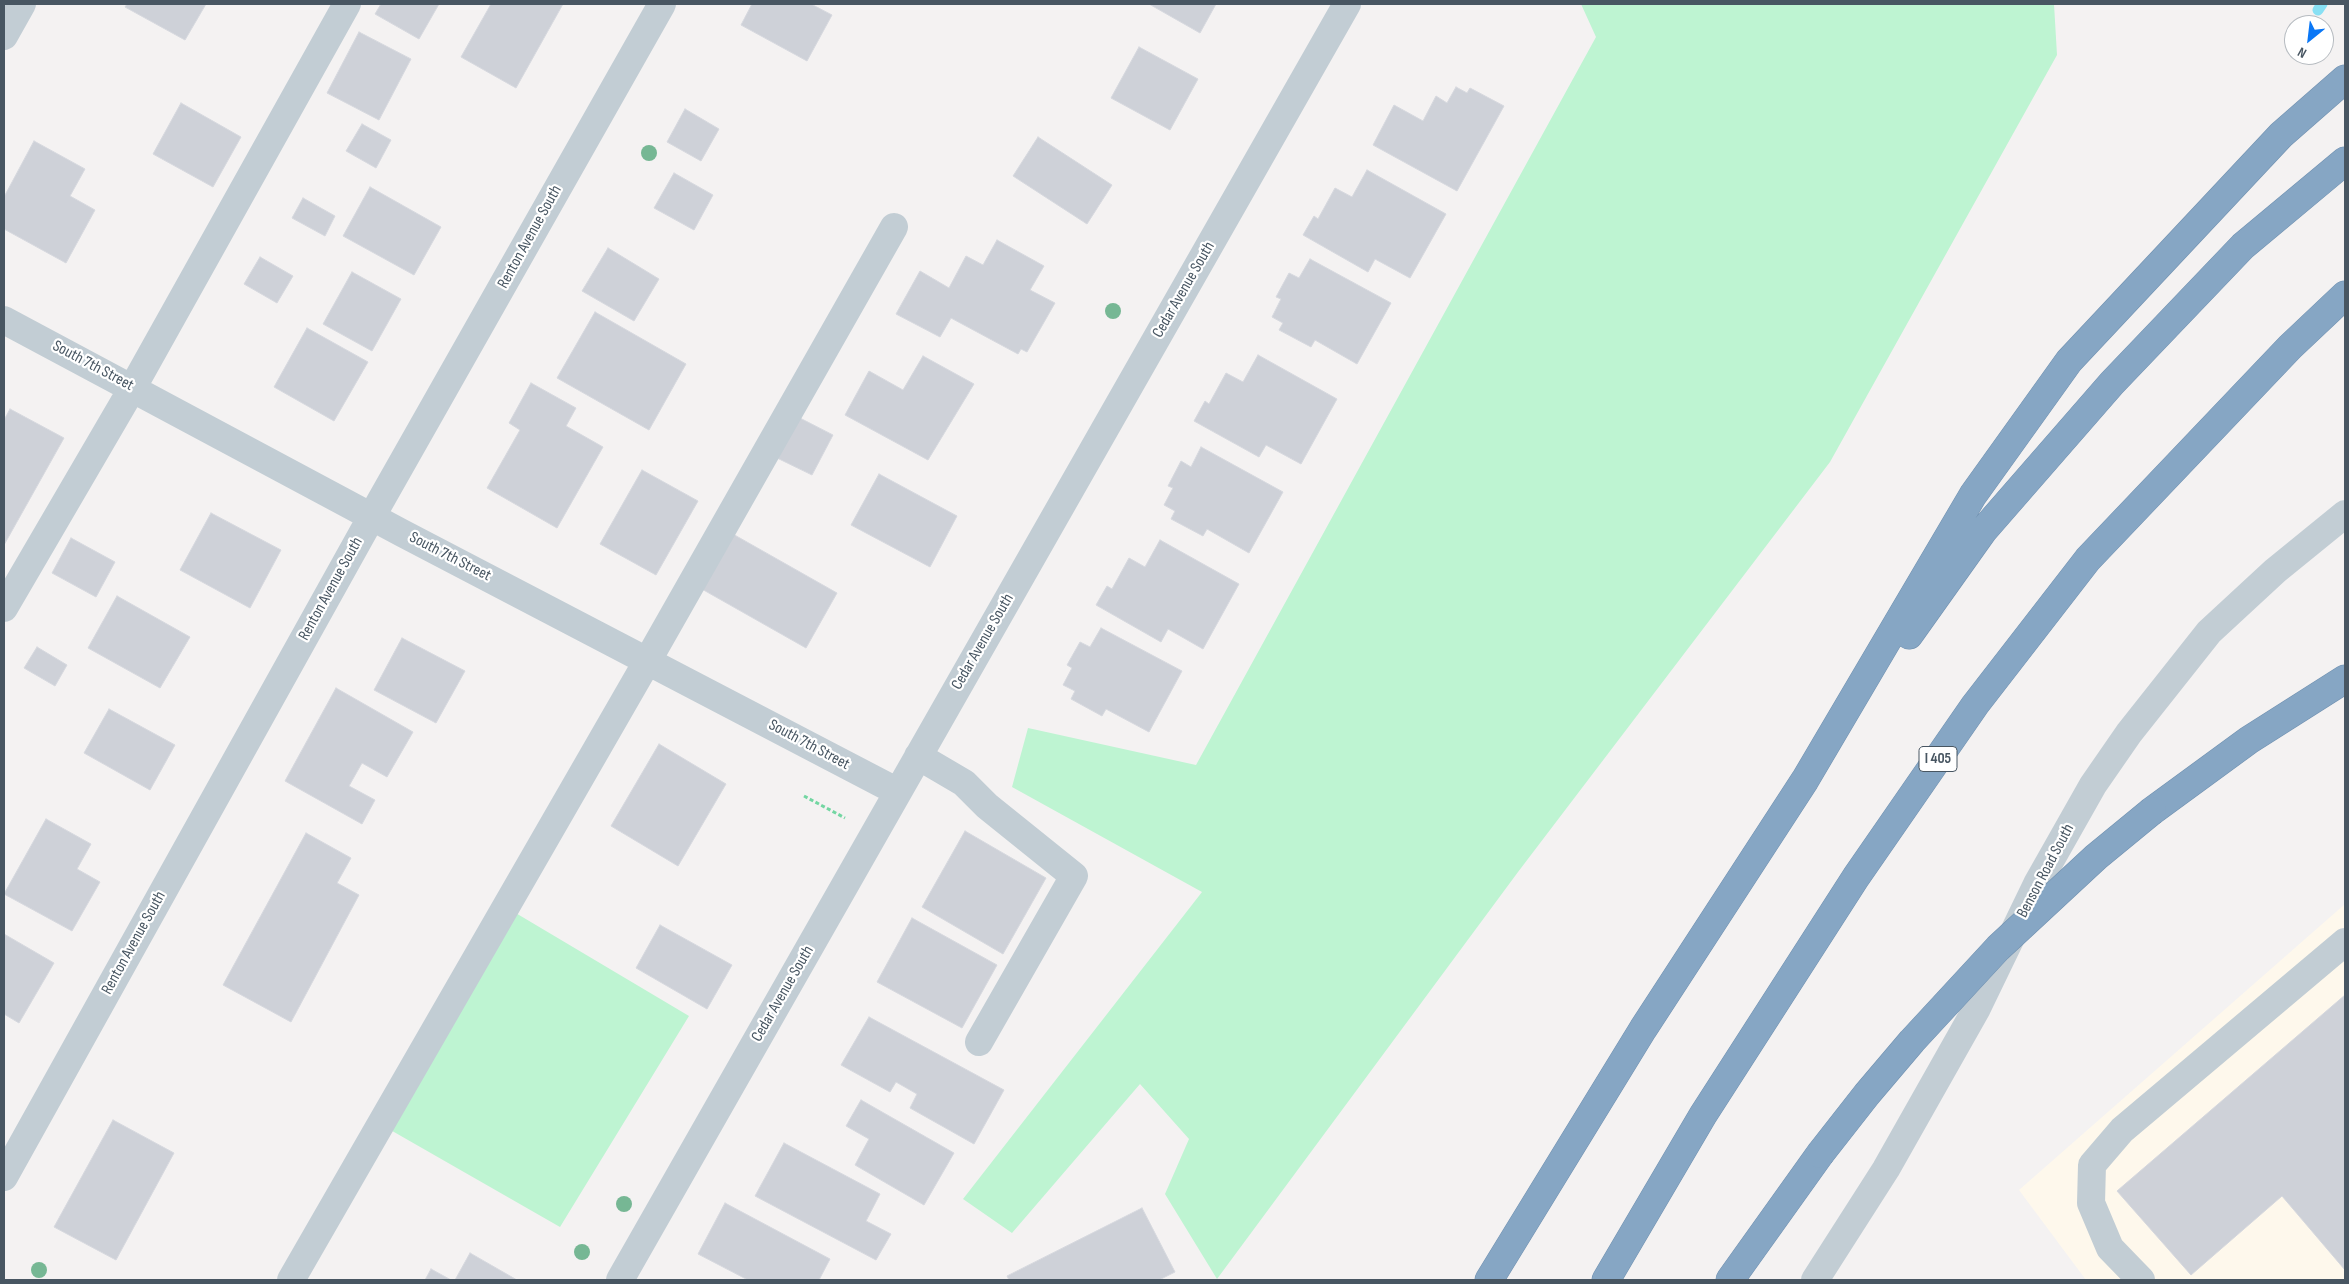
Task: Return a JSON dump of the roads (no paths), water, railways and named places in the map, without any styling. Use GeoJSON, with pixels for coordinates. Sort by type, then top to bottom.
{"type":"FeatureCollection","features":[{"type":"Feature","properties":{"kind":"highway"},"geometry":{"type":"LineString","coordinates":[[1805,780],[1973,495],[2069,360],[2281,134],[2345,79]]}},
{"type":"Feature","properties":{"kind":"highway"},"geometry":{"type":"LineString","coordinates":[[1489,1280],[1643,1028],[1805,780],[1983,531],[2100,398],[2242,246],[2345,161]]}},
{"type":"Feature","properties":{"kind":"highway","name":"I 405"},"geometry":{"type":"LineString","coordinates":[[1606,1280],[1703,1115],[1856,877],[1975,705],[2088,558],[2290,347],[2345,295]]}},
{"type":"Feature","properties":{"kind":"highway"},"geometry":{"type":"LineString","coordinates":[[1730,1280],[1820,1154],[1867,1094],[1912,1041],[1998,948],[2096,857],[2152,811],[2249,740],[2345,680]]}},
{"type":"Feature","properties":{"kind":"street"},"geometry":{"type":"LineString","coordinates":[[4,36],[22,4]]}},
{"type":"Feature","properties":{"kind":"street"},"geometry":{"type":"LineString","coordinates":[[4,608],[133,387],[347,4]]}},
{"type":"Feature","properties":{"kind":"street","name":"Renton Avenue South"},"geometry":{"type":"LineString","coordinates":[[4,1177],[372,516],[662,4]]}},
{"type":"Feature","properties":{"kind":"street","name":"Cedar Avenue South"},"geometry":{"type":"LineString","coordinates":[[620,1280],[1347,4]]}},
{"type":"Feature","properties":{"kind":"street"},"geometry":{"type":"LineString","coordinates":[[291,1280],[648,660],[894,226]]}},
{"type":"Feature","properties":{"kind":"street","name":"South 7th Street"},"geometry":{"type":"LineString","coordinates":[[4,320],[133,387],[372,516],[898,792]]}},
{"type":"Feature","properties":{"kind":"street","name":"Benson Road South"},"geometry":{"type":"LineString","coordinates":[[1815,1280],[1886,1169],[1977,1008],[2037,884],[2093,785],[2129,733],[2209,632],[2275,571],[2345,514]]}},
{"type":"Feature","properties":{"kind":"street"},"geometry":{"type":"LineString","coordinates":[[918,756],[964,783],[987,806],[1074,876],[979,1042]]}},
{"type":"Feature","properties":{"kind":"street"},"geometry":{"type":"LineString","coordinates":[[2141,1280],[2110,1248],[2091,1203],[2092,1165],[2122,1130],[2345,942]]}},
{"type":"Feature","properties":{"kind":"waterway"},"geometry":{"type":"LineString","coordinates":[[2318,10],[2322,4]]}}]}
